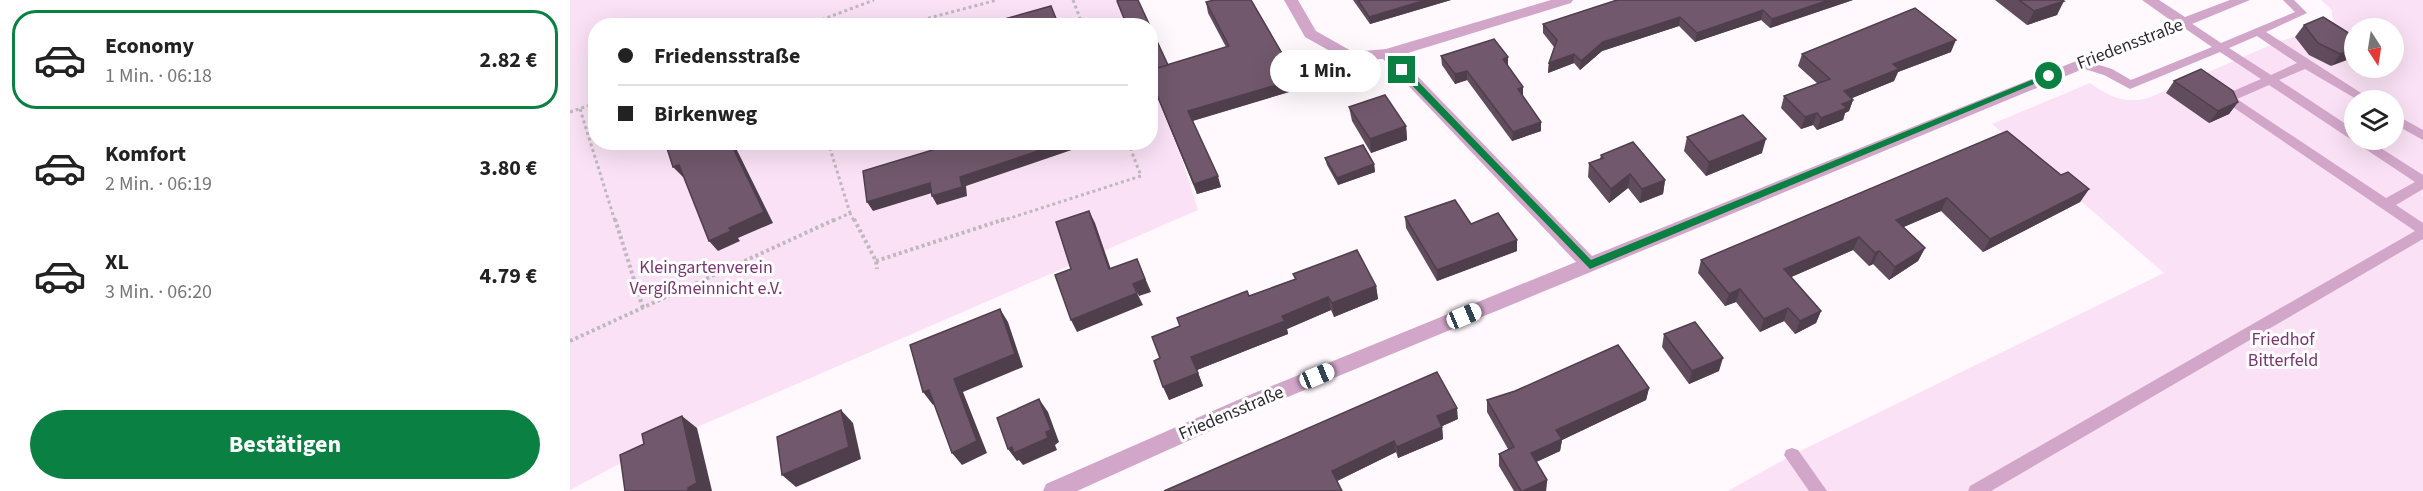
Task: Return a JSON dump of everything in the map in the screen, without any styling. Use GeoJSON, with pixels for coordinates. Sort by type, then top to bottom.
{"type":"FeatureCollection","features":[{"type":"Feature","properties":{"kind":"street"},"geometry":{"type":"LineString","coordinates":[[1291,0],[1310,34],[1352,57],[1387,54],[1544,3],[1566,0]]}},
{"type":"Feature","properties":{"kind":"street","name":"Friedensstraße"},"geometry":{"type":"LineString","coordinates":[[2154,3],[2177,0]]}},
{"type":"Feature","properties":{"kind":"street","name":"Friedensstraße"},"geometry":{"type":"LineString","coordinates":[[1054,491],[1254,402],[2079,63],[2243,0]]}},
{"type":"Feature","properties":{"kind":"street"},"geometry":{"type":"LineString","coordinates":[[2154,3],[2184,23]]}},
{"type":"Feature","properties":{"kind":"street"},"geometry":{"type":"LineString","coordinates":[[1387,54],[1590,265]]}},
{"type":"Feature","properties":{"kind":"lane"},"geometry":{"type":"LineString","coordinates":[[2079,63],[2108,72],[2130,85],[2183,68],[2302,13],[2288,0]]}},
{"type":"Feature","properties":{"kind":"lane"},"geometry":{"type":"LineString","coordinates":[[2184,23],[2344,129]]}},
{"type":"Feature","properties":{"kind":"lane"},"geometry":{"type":"LineString","coordinates":[[2258,32],[2349,90]]}},
{"type":"Feature","properties":{"kind":"lane"},"geometry":{"type":"LineString","coordinates":[[1976,491],[2423,232],[2224,96],[2270,80],[2306,64]]}},
{"type":"Feature","properties":{"kind":"lane"},"geometry":{"type":"LineString","coordinates":[[2404,124],[2423,136]]}},
{"type":"Feature","properties":{"kind":"lane"},"geometry":{"type":"LineString","coordinates":[[2375,150],[2423,182],[2385,205]]}},
{"type":"Feature","properties":{"kind":"lane"},"geometry":{"type":"LineString","coordinates":[[1792,455],[1819,491]]}},
{"type":"Feature","properties":{"kind":"path"},"geometry":{"type":"LineString","coordinates":[[826,18],[874,0]]}},
{"type":"Feature","properties":{"kind":"path"},"geometry":{"type":"LineString","coordinates":[[929,18],[997,0]]}},
{"type":"Feature","properties":{"kind":"path"},"geometry":{"type":"LineString","coordinates":[[1073,0],[1080,18]]}},
{"type":"Feature","properties":{"kind":"path"},"geometry":{"type":"LineString","coordinates":[[570,112],[588,106]]}},
{"type":"Feature","properties":{"kind":"path"},"geometry":{"type":"LineString","coordinates":[[580,109],[588,134]]}},
{"type":"Feature","properties":{"kind":"path"},"geometry":{"type":"LineString","coordinates":[[593,150],[643,308]]}},
{"type":"Feature","properties":{"kind":"path"},"geometry":{"type":"LineString","coordinates":[[830,150],[850,213],[876,261],[877,269]]}},
{"type":"Feature","properties":{"kind":"path"},"geometry":{"type":"LineString","coordinates":[[876,261],[1141,176],[1131,150]]}},
{"type":"Feature","properties":{"kind":"path"},"geometry":{"type":"LineString","coordinates":[[570,341],[850,213]]}},
{"type":"Feature","properties":{"kind":"green space","name":"Kleingartenverein Vergißmeinnicht e.V."},"geometry":{"type":"Polygon","coordinates":[[[570,0],[1131,0],[1137,18],[588,18],[588,150],[1158,150],[1158,83],[1198,210],[651,447],[570,490],[570,0]]]}},
{"type":"Feature","properties":{"kind":"green space","name":"Friedhof Bitterfeld"},"geometry":{"type":"Polygon","coordinates":[[[2321,0],[2423,0],[2423,491],[1728,491],[1792,455],[2164,273],[1992,124],[2090,83],[2126,100],[2151,97],[2275,43],[2333,25],[2332,10],[2321,0]]]}},
{"type":"Feature","properties":{"kind":"building"},"geometry":{"type":"Polygon","coordinates":[[[1138,0],[1146,18],[1124,18],[1117,1],[1138,0]]]}},
{"type":"Feature","properties":{"kind":"building"},"geometry":{"type":"Polygon","coordinates":[[[1251,0],[1297,79],[1188,111],[1218,176],[1194,184],[1158,97],[1158,68],[1229,46],[1206,2],[1251,0]]]}},
{"type":"Feature","properties":{"kind":"building"},"geometry":{"type":"Polygon","coordinates":[[[1358,0],[1426,0],[1369,17],[1358,0]]]}},
{"type":"Feature","properties":{"kind":"building"},"geometry":{"type":"Polygon","coordinates":[[[1617,0],[1829,0],[1772,19],[1763,10],[1697,33],[1680,17],[1603,42],[1581,61],[1574,54],[1549,63],[1557,40],[1543,24],[1617,0]]]}},
{"type":"Feature","properties":{"kind":"building"},"geometry":{"type":"Polygon","coordinates":[[[2019,0],[2062,0],[2064,1],[2034,11],[2019,0]]]}},
{"type":"Feature","properties":{"kind":"building"},"geometry":{"type":"Polygon","coordinates":[[[1051,6],[1056,18],[1008,18],[1051,6]]]}},
{"type":"Feature","properties":{"kind":"building"},"geometry":{"type":"Polygon","coordinates":[[[1915,8],[1956,40],[1893,64],[1899,69],[1844,91],[1853,100],[1842,104],[1847,108],[1821,118],[1817,113],[1805,117],[1784,96],[1830,79],[1802,54],[1915,8]]]}},
{"type":"Feature","properties":{"kind":"building"},"geometry":{"type":"Polygon","coordinates":[[[2323,17],[2344,30],[2344,52],[2340,54],[2318,43],[2304,25],[2323,17]]]}},
{"type":"Feature","properties":{"kind":"building"},"geometry":{"type":"Polygon","coordinates":[[[1494,39],[1508,57],[1503,59],[1523,87],[1518,89],[1541,122],[1513,132],[1467,71],[1455,74],[1441,56],[1494,39]]]}},
{"type":"Feature","properties":{"kind":"building"},"geometry":{"type":"Polygon","coordinates":[[[1158,43],[1168,65],[1158,68],[1158,43]]]}},
{"type":"Feature","properties":{"kind":"building"},"geometry":{"type":"Polygon","coordinates":[[[2201,69],[2233,91],[2238,102],[2218,111],[2174,81],[2201,69]]]}},
{"type":"Feature","properties":{"kind":"building"},"geometry":{"type":"Polygon","coordinates":[[[1385,95],[1406,126],[1370,139],[1349,107],[1385,95]]]}},
{"type":"Feature","properties":{"kind":"building"},"geometry":{"type":"Polygon","coordinates":[[[1743,115],[1766,139],[1709,162],[1687,137],[1743,115]]]}},
{"type":"Feature","properties":{"kind":"building"},"geometry":{"type":"Polygon","coordinates":[[[2007,131],[2061,175],[2068,172],[2089,189],[1990,239],[1947,198],[1896,220],[1925,248],[1895,267],[1879,251],[1875,253],[1859,237],[1784,269],[1821,311],[1800,321],[1788,308],[1764,319],[1740,289],[1729,294],[1701,260],[2007,131]]]}},
{"type":"Feature","properties":{"kind":"building"},"geometry":{"type":"Polygon","coordinates":[[[1633,142],[1665,180],[1642,189],[1630,174],[1611,189],[1589,163],[1603,158],[1601,155],[1633,142]]]}},
{"type":"Feature","properties":{"kind":"building"},"geometry":{"type":"Polygon","coordinates":[[[1363,145],[1374,164],[1337,178],[1325,158],[1363,145]]]}},
{"type":"Feature","properties":{"kind":"building"},"geometry":{"type":"Polygon","coordinates":[[[668,150],[734,150],[764,212],[729,228],[731,231],[709,241],[679,165],[673,167],[668,150]]]}},
{"type":"Feature","properties":{"kind":"building"},"geometry":{"type":"Polygon","coordinates":[[[933,150],[1041,150],[960,177],[962,187],[932,196],[930,183],[867,202],[863,171],[933,150]]]}},
{"type":"Feature","properties":{"kind":"building"},"geometry":{"type":"Polygon","coordinates":[[[1455,200],[1471,224],[1498,213],[1517,240],[1437,270],[1405,217],[1455,200]]]}},
{"type":"Feature","properties":{"kind":"building"},"geometry":{"type":"Polygon","coordinates":[[[1089,211],[1109,269],[1137,259],[1145,279],[1133,284],[1137,293],[1071,320],[1055,275],[1071,269],[1056,222],[1089,211]]]}},
{"type":"Feature","properties":{"kind":"building"},"geometry":{"type":"Polygon","coordinates":[[[1357,250],[1376,286],[1332,303],[1328,297],[1282,316],[1285,321],[1191,357],[1198,373],[1163,387],[1154,361],[1160,358],[1152,337],[1180,326],[1177,318],[1247,291],[1249,296],[1296,279],[1293,274],[1357,250]]]}},
{"type":"Feature","properties":{"kind":"building"},"geometry":{"type":"Polygon","coordinates":[[[1000,309],[1015,354],[954,379],[977,441],[952,453],[929,390],[923,392],[910,345],[1000,309]]]}},
{"type":"Feature","properties":{"kind":"building"},"geometry":{"type":"Polygon","coordinates":[[[1695,322],[1723,358],[1692,371],[1664,334],[1695,322]]]}},
{"type":"Feature","properties":{"kind":"building"},"geometry":{"type":"Polygon","coordinates":[[[1618,345],[1649,388],[1556,430],[1562,439],[1531,453],[1547,480],[1521,491],[1499,454],[1514,447],[1487,400],[1515,391],[1618,345]]]}},
{"type":"Feature","properties":{"kind":"building"},"geometry":{"type":"Polygon","coordinates":[[[1437,372],[1457,408],[1437,416],[1442,427],[1397,447],[1394,441],[1332,471],[1342,491],[1164,491],[1437,372]]]}},
{"type":"Feature","properties":{"kind":"building"},"geometry":{"type":"Polygon","coordinates":[[[1039,399],[1051,430],[1046,432],[1048,438],[1014,453],[1012,447],[1008,449],[997,418],[1039,399]]]}},
{"type":"Feature","properties":{"kind":"building"},"geometry":{"type":"Polygon","coordinates":[[[841,410],[849,447],[782,475],[777,437],[841,410]]]}},
{"type":"Feature","properties":{"kind":"building"},"geometry":{"type":"Polygon","coordinates":[[[682,416],[697,483],[688,488],[688,491],[625,491],[620,455],[644,444],[642,434],[682,416]]]}},
{"type":"Feature","properties":{"kind":"route"},"geometry":{"type":"LineString","coordinates":[[1402,70],[1590,265],[2049,76]]}}]}
